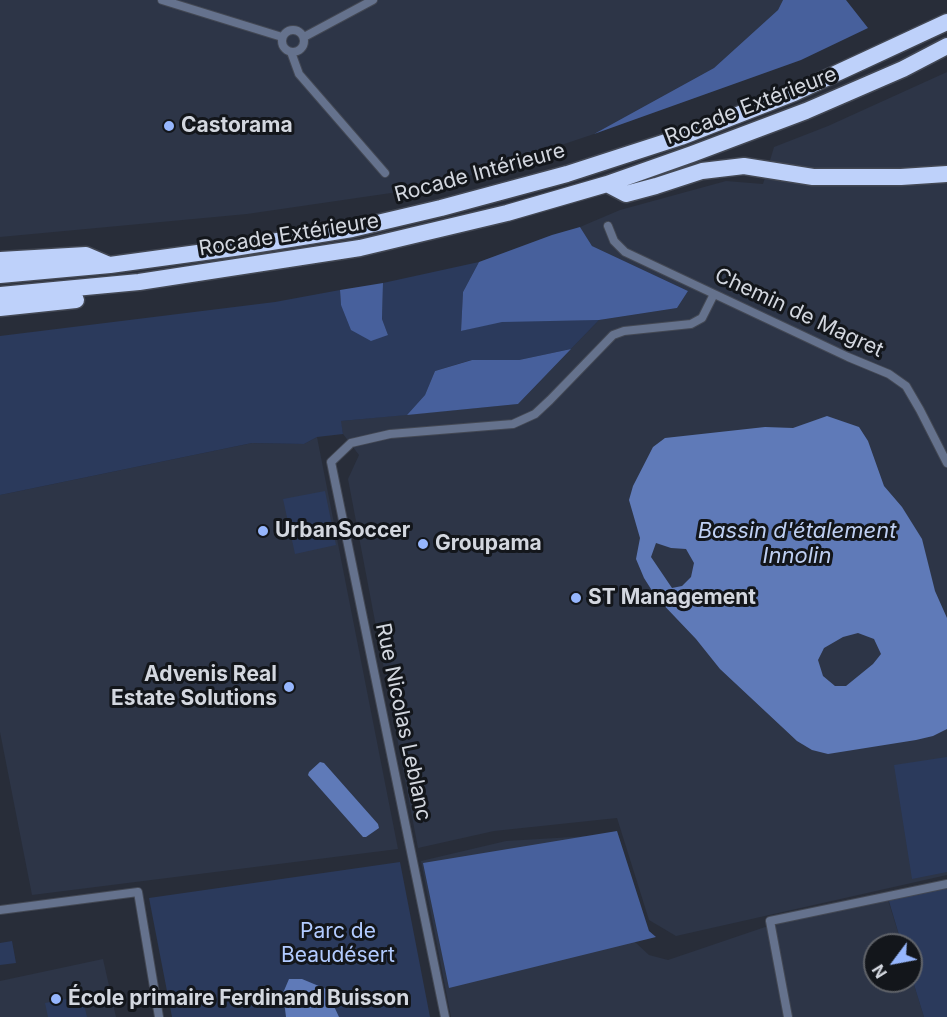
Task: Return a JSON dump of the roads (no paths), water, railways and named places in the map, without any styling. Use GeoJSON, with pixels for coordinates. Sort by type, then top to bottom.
{"type":"FeatureCollection","features":[{"type":"Feature","properties":{"kind":"highway","name":"Rocade Intérieure"},"geometry":{"type":"LineString","coordinates":[[0,275],[110,265],[234,248],[352,229],[441,208],[567,174],[681,137],[794,93],[947,22]]}},
{"type":"Feature","properties":{"kind":"highway","name":"Rocade Extérieure"},"geometry":{"type":"LineString","coordinates":[[0,295],[139,282],[360,248],[507,213],[607,184],[806,111],[903,69],[947,46]]}},
{"type":"Feature","properties":{"kind":"highway"},"geometry":{"type":"LineString","coordinates":[[903,69],[947,50]]}},
{"type":"Feature","properties":{"kind":"highway"},"geometry":{"type":"LineString","coordinates":[[607,184],[626,194],[702,171],[744,166],[813,177],[901,177],[947,174]]}},
{"type":"Feature","properties":{"kind":"highway"},"geometry":{"type":"LineString","coordinates":[[0,260],[86,255],[110,265]]}},
{"type":"Feature","properties":{"kind":"highway"},"geometry":{"type":"LineString","coordinates":[[0,308],[108,296],[139,282]]}},
{"type":"Feature","properties":{"kind":"street"},"geometry":{"type":"LineString","coordinates":[[162,0],[282,37]]}},
{"type":"Feature","properties":{"kind":"street"},"geometry":{"type":"LineString","coordinates":[[304,37],[373,0]]}},
{"type":"Feature","properties":{"kind":"street"},"geometry":{"type":"LineString","coordinates":[[295,29],[304,37],[302,48],[291,52],[284,49],[282,37],[287,31],[295,29]]}},
{"type":"Feature","properties":{"kind":"street"},"geometry":{"type":"LineString","coordinates":[[291,52],[299,74],[386,173]]}},
{"type":"Feature","properties":{"kind":"street","name":"Chemin de Magret"},"geometry":{"type":"LineString","coordinates":[[608,226],[614,241],[625,252],[889,374],[906,386],[947,463]]}},
{"type":"Feature","properties":{"kind":"street","name":"Rue Nicolas Leblanc"},"geometry":{"type":"LineString","coordinates":[[445,1017],[331,462],[351,443],[390,434],[513,424],[535,414],[543,407],[613,335],[624,331],[692,324],[702,318],[714,294]]}},
{"type":"Feature","properties":{"kind":"street"},"geometry":{"type":"LineString","coordinates":[[788,1017],[770,921],[947,884]]}},
{"type":"Feature","properties":{"kind":"street"},"geometry":{"type":"LineString","coordinates":[[0,910],[138,892],[159,1017]]}},
{"type":"Feature","properties":{"kind":"water","name":"Bassin d'étalement Innolin"},"geometry":{"type":"Polygon","coordinates":[[[827,416],[859,427],[868,441],[884,486],[902,507],[922,539],[935,591],[947,618],[947,729],[933,736],[828,754],[812,750],[797,741],[720,669],[696,639],[656,597],[644,578],[636,559],[640,538],[629,500],[633,486],[653,447],[665,438],[765,427],[793,428],[827,416]],[[656,543],[651,557],[672,588],[682,586],[691,577],[694,563],[686,549],[671,548],[656,543]],[[858,633],[843,637],[824,648],[818,660],[823,676],[835,686],[846,686],[873,664],[881,654],[874,639],[858,633]]]}},
{"type":"Feature","properties":{"kind":"water"},"geometry":{"type":"Polygon","coordinates":[[[320,762],[324,763],[378,824],[379,828],[363,837],[308,775],[320,762]]]}},
{"type":"Feature","properties":{"kind":"water"},"geometry":{"type":"Polygon","coordinates":[[[289,979],[302,979],[326,989],[339,1017],[286,1017],[283,993],[289,979]]]}},
{"type":"Feature","properties":{"kind":"place","name":"Castorama"},"geometry":{"type":"Point","coordinates":[169,126]}},
{"type":"Feature","properties":{"kind":"place","name":"UrbanSoccer"},"geometry":{"type":"Point","coordinates":[263,531]}},
{"type":"Feature","properties":{"kind":"place","name":"Groupama"},"geometry":{"type":"Point","coordinates":[423,544]}},
{"type":"Feature","properties":{"kind":"place","name":"ST Management"},"geometry":{"type":"Point","coordinates":[576,598]}},
{"type":"Feature","properties":{"kind":"place","name":"Advenis Real Estate Solutions"},"geometry":{"type":"Point","coordinates":[289,687]}},
{"type":"Feature","properties":{"kind":"place","name":"École primaire Ferdinand Buisson"},"geometry":{"type":"Point","coordinates":[56,999]}},
{"type":"Feature","properties":{"kind":"park label","name":"Parc de Beaudésert"},"geometry":{"type":"Point","coordinates":[338,944]}}]}
